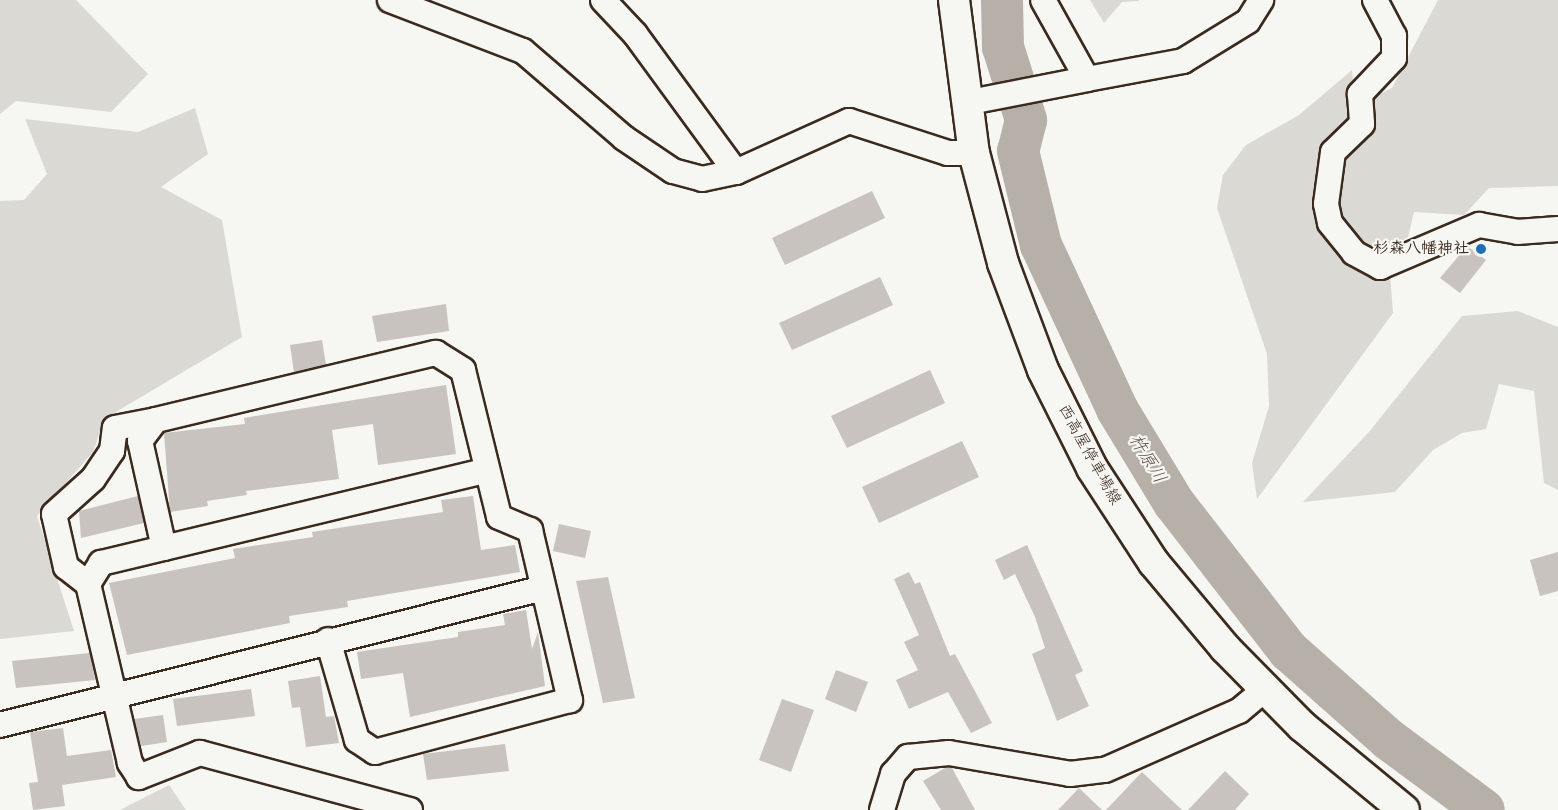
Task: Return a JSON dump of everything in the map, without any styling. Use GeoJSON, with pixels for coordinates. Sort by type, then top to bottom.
{"type":"FeatureCollection","features":[{"type":"Feature","properties":{"kind":"main road","name":"西高屋停車場線"},"geometry":{"type":"LineString","coordinates":[[954,0],[974,153],[1003,263],[1043,370],[1092,468],[1154,563],[1265,689],[1404,810]]}},
{"type":"Feature","properties":{"kind":"street"},"geometry":{"type":"LineString","coordinates":[[390,0],[523,51],[673,171],[702,179],[736,172],[849,121],[948,153],[974,153]]}},
{"type":"Feature","properties":{"kind":"street"},"geometry":{"type":"LineString","coordinates":[[603,0],[635,34],[736,172]]}},
{"type":"Feature","properties":{"kind":"street"},"geometry":{"type":"LineString","coordinates":[[1043,0],[1087,79]]}},
{"type":"Feature","properties":{"kind":"street"},"geometry":{"type":"LineString","coordinates":[[966,103],[1183,61],[1248,21],[1261,0]]}},
{"type":"Feature","properties":{"kind":"street"},"geometry":{"type":"LineString","coordinates":[[1375,0],[1394,36],[1394,58],[1360,94],[1362,124],[1333,152],[1326,204],[1330,223],[1354,253],[1380,267],[1479,225],[1517,232],[1558,229]]}},
{"type":"Feature","properties":{"kind":"street"},"geometry":{"type":"LineString","coordinates":[[328,640],[357,740],[375,752],[570,700],[530,530],[499,517],[485,471],[463,370],[436,353],[115,428],[112,451],[93,479],[54,514],[66,567],[88,584],[113,695],[139,777],[200,753],[410,810]]}},
{"type":"Feature","properties":{"kind":"street"},"geometry":{"type":"LineString","coordinates":[[156,420],[141,441],[164,548]]}},
{"type":"Feature","properties":{"kind":"street"},"geometry":{"type":"LineString","coordinates":[[88,584],[101,563],[485,471]]}},
{"type":"Feature","properties":{"kind":"street"},"geometry":{"type":"LineString","coordinates":[[0,725],[328,640],[543,588]]}},
{"type":"Feature","properties":{"kind":"street"},"geometry":{"type":"LineString","coordinates":[[882,810],[893,774],[908,757],[949,753],[1070,774],[1105,771],[1239,711],[1265,689]]}},
{"type":"Feature","properties":{"kind":"shaded area"},"geometry":{"type":"Polygon","coordinates":[[[0,0],[76,0],[148,74],[111,112],[16,101],[0,114],[0,0]]]}},
{"type":"Feature","properties":{"kind":"shaded area"},"geometry":{"type":"Polygon","coordinates":[[[1090,0],[1139,1],[1122,2],[1104,23],[1090,0]]]}},
{"type":"Feature","properties":{"kind":"shaded area"},"geometry":{"type":"Polygon","coordinates":[[[1438,0],[1558,0],[1558,186],[1489,188],[1464,215],[1414,212],[1408,237],[1380,253],[1344,230],[1332,195],[1339,153],[1371,98],[1392,88],[1438,0]]]}},
{"type":"Feature","properties":{"kind":"shaded area"},"geometry":{"type":"Polygon","coordinates":[[[1352,70],[1357,121],[1320,200],[1348,260],[1368,276],[1390,274],[1393,313],[1257,499],[1252,463],[1269,406],[1267,354],[1217,208],[1223,175],[1246,145],[1299,115],[1352,70]]]}},
{"type":"Feature","properties":{"kind":"shaded area"},"geometry":{"type":"Polygon","coordinates":[[[195,108],[208,154],[161,187],[222,220],[242,337],[104,419],[93,452],[37,516],[74,631],[0,639],[0,201],[24,200],[47,174],[25,119],[138,132],[195,108]]]}},
{"type":"Feature","properties":{"kind":"shaded area"},"geometry":{"type":"Polygon","coordinates":[[[1518,311],[1558,327],[1558,490],[1544,483],[1534,391],[1499,384],[1486,429],[1462,433],[1433,450],[1395,492],[1303,502],[1369,432],[1462,316],[1518,311]]]}},
{"type":"Feature","properties":{"kind":"shaded area"},"geometry":{"type":"Polygon","coordinates":[[[169,785],[186,810],[120,810],[169,785]]]}},
{"type":"Feature","properties":{"kind":"building"},"geometry":{"type":"Polygon","coordinates":[[[872,191],[885,218],[785,265],[772,238],[872,191]]]}},
{"type":"Feature","properties":{"kind":"building"},"geometry":{"type":"Polygon","coordinates":[[[1467,246],[1486,260],[1460,293],[1440,278],[1467,246]]]}},
{"type":"Feature","properties":{"kind":"building"},"geometry":{"type":"Polygon","coordinates":[[[880,277],[893,305],[792,350],[779,323],[880,277]]]}},
{"type":"Feature","properties":{"kind":"building"},"geometry":{"type":"Polygon","coordinates":[[[446,304],[449,331],[377,342],[372,316],[446,304]]]}},
{"type":"Feature","properties":{"kind":"building"},"geometry":{"type":"Polygon","coordinates":[[[322,340],[326,365],[294,372],[290,345],[322,340]]]}},
{"type":"Feature","properties":{"kind":"building"},"geometry":{"type":"Polygon","coordinates":[[[930,370],[945,403],[847,448],[831,416],[930,370]]]}},
{"type":"Feature","properties":{"kind":"building"},"geometry":{"type":"Polygon","coordinates":[[[446,385],[456,454],[378,465],[373,424],[332,430],[339,479],[246,491],[247,495],[207,501],[208,506],[170,512],[164,433],[245,424],[244,418],[446,385]]]}},
{"type":"Feature","properties":{"kind":"building"},"geometry":{"type":"Polygon","coordinates":[[[962,441],[979,477],[879,523],[862,487],[962,441]]]}},
{"type":"Feature","properties":{"kind":"building"},"geometry":{"type":"Polygon","coordinates":[[[138,496],[144,523],[81,538],[79,511],[138,496]]]}},
{"type":"Feature","properties":{"kind":"building"},"geometry":{"type":"Polygon","coordinates":[[[473,496],[481,550],[515,545],[520,572],[347,601],[348,607],[289,616],[290,623],[127,655],[109,583],[235,558],[233,549],[313,537],[312,532],[443,512],[441,500],[473,496]]]}},
{"type":"Feature","properties":{"kind":"building"},"geometry":{"type":"Polygon","coordinates":[[[559,524],[591,531],[585,558],[553,551],[559,524]]]}},
{"type":"Feature","properties":{"kind":"building"},"geometry":{"type":"Polygon","coordinates":[[[1027,545],[1083,671],[1075,675],[1089,706],[1057,721],[1032,654],[1045,648],[1035,617],[1015,574],[1004,580],[995,560],[1027,545]]]}},
{"type":"Feature","properties":{"kind":"building"},"geometry":{"type":"Polygon","coordinates":[[[1558,552],[1558,591],[1540,596],[1530,560],[1558,552]]]}},
{"type":"Feature","properties":{"kind":"building"},"geometry":{"type":"Polygon","coordinates":[[[909,572],[915,584],[920,582],[950,656],[955,654],[992,723],[971,733],[948,692],[909,709],[896,680],[918,670],[904,642],[919,635],[894,579],[909,572]]]}},
{"type":"Feature","properties":{"kind":"building"},"geometry":{"type":"Polygon","coordinates":[[[608,577],[635,698],[603,703],[576,581],[608,577]]]}},
{"type":"Feature","properties":{"kind":"building"},"geometry":{"type":"Polygon","coordinates":[[[526,610],[532,649],[538,632],[545,686],[410,717],[403,673],[361,679],[357,652],[458,637],[458,632],[505,625],[503,614],[526,610]]]}},
{"type":"Feature","properties":{"kind":"building"},"geometry":{"type":"Polygon","coordinates":[[[90,653],[95,680],[16,688],[12,661],[90,653]]]}},
{"type":"Feature","properties":{"kind":"building"},"geometry":{"type":"Polygon","coordinates":[[[836,670],[868,682],[856,712],[825,699],[836,670]]]}},
{"type":"Feature","properties":{"kind":"building"},"geometry":{"type":"Polygon","coordinates":[[[320,676],[326,717],[334,716],[339,743],[306,747],[300,707],[292,708],[288,681],[320,676]]]}},
{"type":"Feature","properties":{"kind":"building"},"geometry":{"type":"Polygon","coordinates":[[[251,689],[255,716],[177,726],[173,699],[251,689]]]}},
{"type":"Feature","properties":{"kind":"building"},"geometry":{"type":"Polygon","coordinates":[[[782,699],[814,710],[791,772],[759,760],[782,699]]]}},
{"type":"Feature","properties":{"kind":"building"},"geometry":{"type":"Polygon","coordinates":[[[163,715],[167,742],[141,746],[134,719],[163,715]]]}},
{"type":"Feature","properties":{"kind":"building"},"geometry":{"type":"Polygon","coordinates":[[[63,728],[67,756],[111,750],[116,777],[62,785],[65,806],[33,810],[29,783],[38,782],[30,732],[63,728]]]}},
{"type":"Feature","properties":{"kind":"building"},"geometry":{"type":"Polygon","coordinates":[[[505,744],[509,771],[427,780],[423,754],[505,744]]]}},
{"type":"Feature","properties":{"kind":"building"},"geometry":{"type":"Polygon","coordinates":[[[945,768],[952,768],[975,810],[941,810],[923,781],[945,768]]]}},
{"type":"Feature","properties":{"kind":"building"},"geometry":{"type":"Polygon","coordinates":[[[1225,771],[1249,794],[1235,810],[1188,810],[1225,771]]]}},
{"type":"Feature","properties":{"kind":"building"},"geometry":{"type":"Polygon","coordinates":[[[1142,772],[1182,810],[1106,810],[1142,772]]]}},
{"type":"Feature","properties":{"kind":"building"},"geometry":{"type":"Polygon","coordinates":[[[1079,788],[1102,810],[1058,810],[1079,788]]]}},
{"type":"Feature","properties":{"kind":"waterway","name":"杵原川"},"geometry":{"type":"LineString","coordinates":[[1002,0],[1003,47],[1026,120],[1018,151],[1041,245],[1117,409],[1174,503],[1289,651],[1388,739],[1484,810]]}},
{"type":"Feature","properties":{"kind":"place","name":"杉森八幡神社"},"geometry":{"type":"Point","coordinates":[1481,249]}}]}
